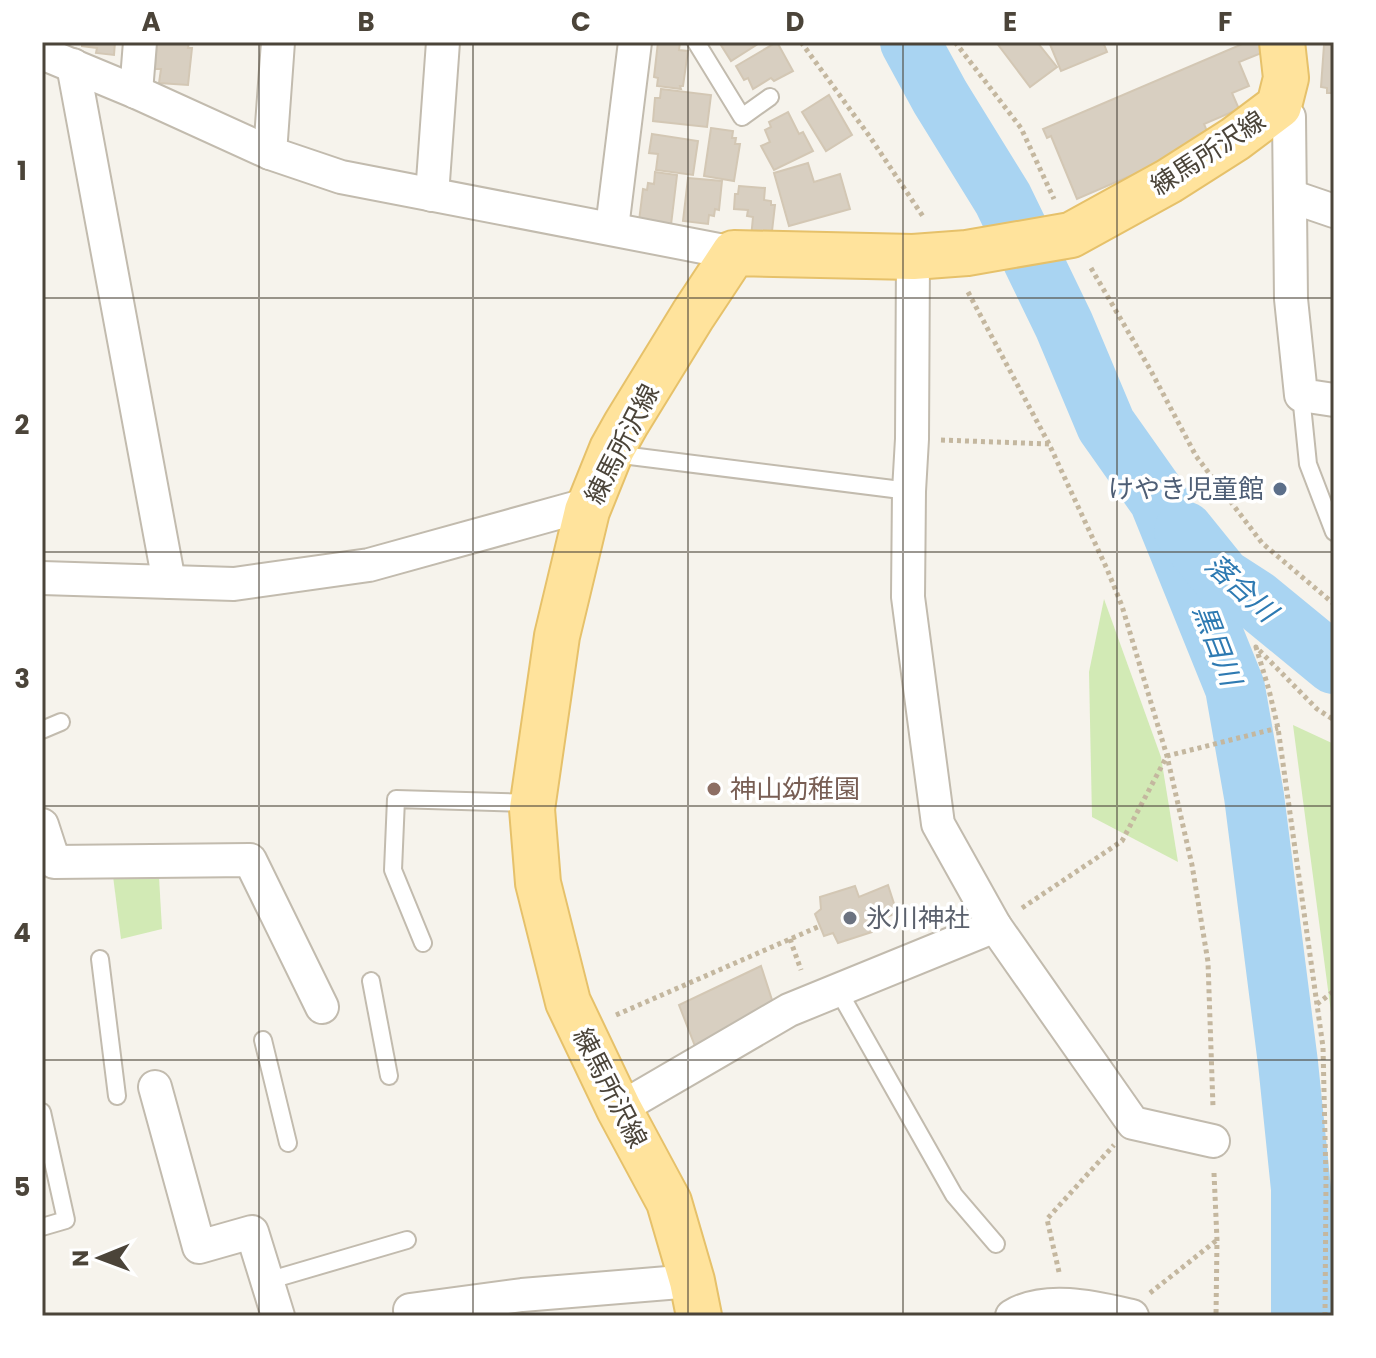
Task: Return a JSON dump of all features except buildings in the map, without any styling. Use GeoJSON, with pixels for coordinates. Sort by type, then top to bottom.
{"type":"FeatureCollection","features":[{"type":"Feature","properties":{"kind":"main road","name":"練馬所沢線"},"geometry":{"type":"LineString","coordinates":[[696,1299],[669,1202],[619,1109],[568,1002],[538,883],[533,803],[557,636],[587,511],[612,449],[734,253],[943,255],[1071,235],[1169,181],[1235,139],[1279,106],[1286,78],[1282,42]]}},
{"type":"Feature","properties":{"kind":"street"},"geometry":{"type":"LineString","coordinates":[[136,92],[140,42]]}},
{"type":"Feature","properties":{"kind":"street"},"geometry":{"type":"LineString","coordinates":[[270,153],[278,42]]}},
{"type":"Feature","properties":{"kind":"street"},"geometry":{"type":"LineString","coordinates":[[432,195],[443,42]]}},
{"type":"Feature","properties":{"kind":"street"},"geometry":{"type":"LineString","coordinates":[[612,228],[635,42]]}},
{"type":"Feature","properties":{"kind":"street"},"geometry":{"type":"LineString","coordinates":[[42,53],[270,153],[341,177],[734,253]]}},
{"type":"Feature","properties":{"kind":"street"},"geometry":{"type":"LineString","coordinates":[[73,65],[169,582]]}},
{"type":"Feature","properties":{"kind":"street"},"geometry":{"type":"LineString","coordinates":[[1279,106],[1289,117],[1291,299],[1301,395],[1334,400]]}},
{"type":"Feature","properties":{"kind":"street"},"geometry":{"type":"LineString","coordinates":[[1290,196],[1334,211]]}},
{"type":"Feature","properties":{"kind":"street"},"geometry":{"type":"LineString","coordinates":[[943,255],[912,439],[908,597],[938,824],[995,926],[1133,1123],[1213,1141]]}},
{"type":"Feature","properties":{"kind":"street"},"geometry":{"type":"LineString","coordinates":[[42,578],[234,584],[369,565],[575,508],[587,511]]}},
{"type":"Feature","properties":{"kind":"street"},"geometry":{"type":"LineString","coordinates":[[42,825],[54,862],[250,860],[322,1007]]}},
{"type":"Feature","properties":{"kind":"street"},"geometry":{"type":"LineString","coordinates":[[619,1109],[789,1010],[995,926]]}},
{"type":"Feature","properties":{"kind":"street"},"geometry":{"type":"LineString","coordinates":[[155,1087],[199,1247],[252,1232],[278,1316]]}},
{"type":"Feature","properties":{"kind":"street"},"geometry":{"type":"LineString","coordinates":[[410,1310],[522,1295],[696,1299]]}},
{"type":"Feature","properties":{"kind":"street"},"geometry":{"type":"LineString","coordinates":[[1012,1316],[1020,1311],[1052,1308],[1132,1316]]}},
{"type":"Feature","properties":{"kind":"lane"},"geometry":{"type":"LineString","coordinates":[[696,42],[742,117],[770,97]]}},
{"type":"Feature","properties":{"kind":"lane"},"geometry":{"type":"LineString","coordinates":[[1301,395],[1308,464],[1334,532]]}},
{"type":"Feature","properties":{"kind":"lane"},"geometry":{"type":"LineString","coordinates":[[612,449],[622,455],[909,491]]}},
{"type":"Feature","properties":{"kind":"lane"},"geometry":{"type":"LineString","coordinates":[[42,730],[61,722]]}},
{"type":"Feature","properties":{"kind":"lane"},"geometry":{"type":"LineString","coordinates":[[423,943],[393,870],[396,799],[533,803]]}},
{"type":"Feature","properties":{"kind":"lane"},"geometry":{"type":"LineString","coordinates":[[100,959],[117,1096]]}},
{"type":"Feature","properties":{"kind":"lane"},"geometry":{"type":"LineString","coordinates":[[371,981],[389,1076]]}},
{"type":"Feature","properties":{"kind":"lane"},"geometry":{"type":"LineString","coordinates":[[838,990],[954,1195],[996,1244]]}},
{"type":"Feature","properties":{"kind":"lane"},"geometry":{"type":"LineString","coordinates":[[263,1040],[288,1143]]}},
{"type":"Feature","properties":{"kind":"lane"},"geometry":{"type":"LineString","coordinates":[[42,1112],[66,1220],[42,1227]]}},
{"type":"Feature","properties":{"kind":"lane"},"geometry":{"type":"LineString","coordinates":[[267,1281],[407,1240]]}},
{"type":"Feature","properties":{"kind":"path"},"geometry":{"type":"LineString","coordinates":[[801,42],[870,137],[943,255],[1049,444],[1122,606],[1167,756],[1192,865],[1208,962],[1217,1240],[1216,1316]]}},
{"type":"Feature","properties":{"kind":"path"},"geometry":{"type":"LineString","coordinates":[[955,42],[1021,128],[1071,235],[1151,371],[1196,456],[1262,543],[1334,604]]}},
{"type":"Feature","properties":{"kind":"path"},"geometry":{"type":"LineString","coordinates":[[912,439],[1049,444]]}},
{"type":"Feature","properties":{"kind":"path"},"geometry":{"type":"LineString","coordinates":[[1325,1316],[1323,1047],[1278,728],[1256,647],[1317,709],[1334,720]]}},
{"type":"Feature","properties":{"kind":"path"},"geometry":{"type":"LineString","coordinates":[[995,926],[1122,841],[1167,756],[1278,728]]}},
{"type":"Feature","properties":{"kind":"path"},"geometry":{"type":"LineString","coordinates":[[580,1030],[820,926]]}},
{"type":"Feature","properties":{"kind":"path"},"geometry":{"type":"LineString","coordinates":[[1317,1004],[1334,991]]}},
{"type":"Feature","properties":{"kind":"path"},"geometry":{"type":"LineString","coordinates":[[1052,1308],[1047,1219],[1133,1123]]}},
{"type":"Feature","properties":{"kind":"path"},"geometry":{"type":"LineString","coordinates":[[1326,1179],[1334,1173]]}},
{"type":"Feature","properties":{"kind":"path"},"geometry":{"type":"LineString","coordinates":[[1132,1316],[1154,1288],[1217,1240]]}},
{"type":"Feature","properties":{"kind":"green space"},"geometry":{"type":"Polygon","coordinates":[[[1104,599],[1161,757],[1178,862],[1092,817],[1089,672],[1104,599]]]}},
{"type":"Feature","properties":{"kind":"green space"},"geometry":{"type":"Polygon","coordinates":[[[1293,725],[1334,744],[1334,1066],[1332,1020],[1293,725]]]}},
{"type":"Feature","properties":{"kind":"green space"},"geometry":{"type":"Polygon","coordinates":[[[113,876],[159,877],[162,929],[121,939],[113,876]]]}},
{"type":"Feature","properties":{"kind":"waterway","name":"黒目川"},"geometry":{"type":"LineString","coordinates":[[910,42],[1003,199],[1064,325],[1106,425],[1159,500],[1235,688],[1254,796],[1288,1063],[1301,1189],[1301,1316]]}},
{"type":"Feature","properties":{"kind":"waterway","name":"落合川"},"geometry":{"type":"LineString","coordinates":[[1184,531],[1222,578],[1256,600],[1334,664]]}},
{"type":"Feature","properties":{"kind":"place","name":"けやき児童館"},"geometry":{"type":"Point","coordinates":[1280,489]}},
{"type":"Feature","properties":{"kind":"place","name":"神山幼稚園"},"geometry":{"type":"Point","coordinates":[714,789]}},
{"type":"Feature","properties":{"kind":"place","name":"氷川神社"},"geometry":{"type":"Point","coordinates":[850,918]}}]}
